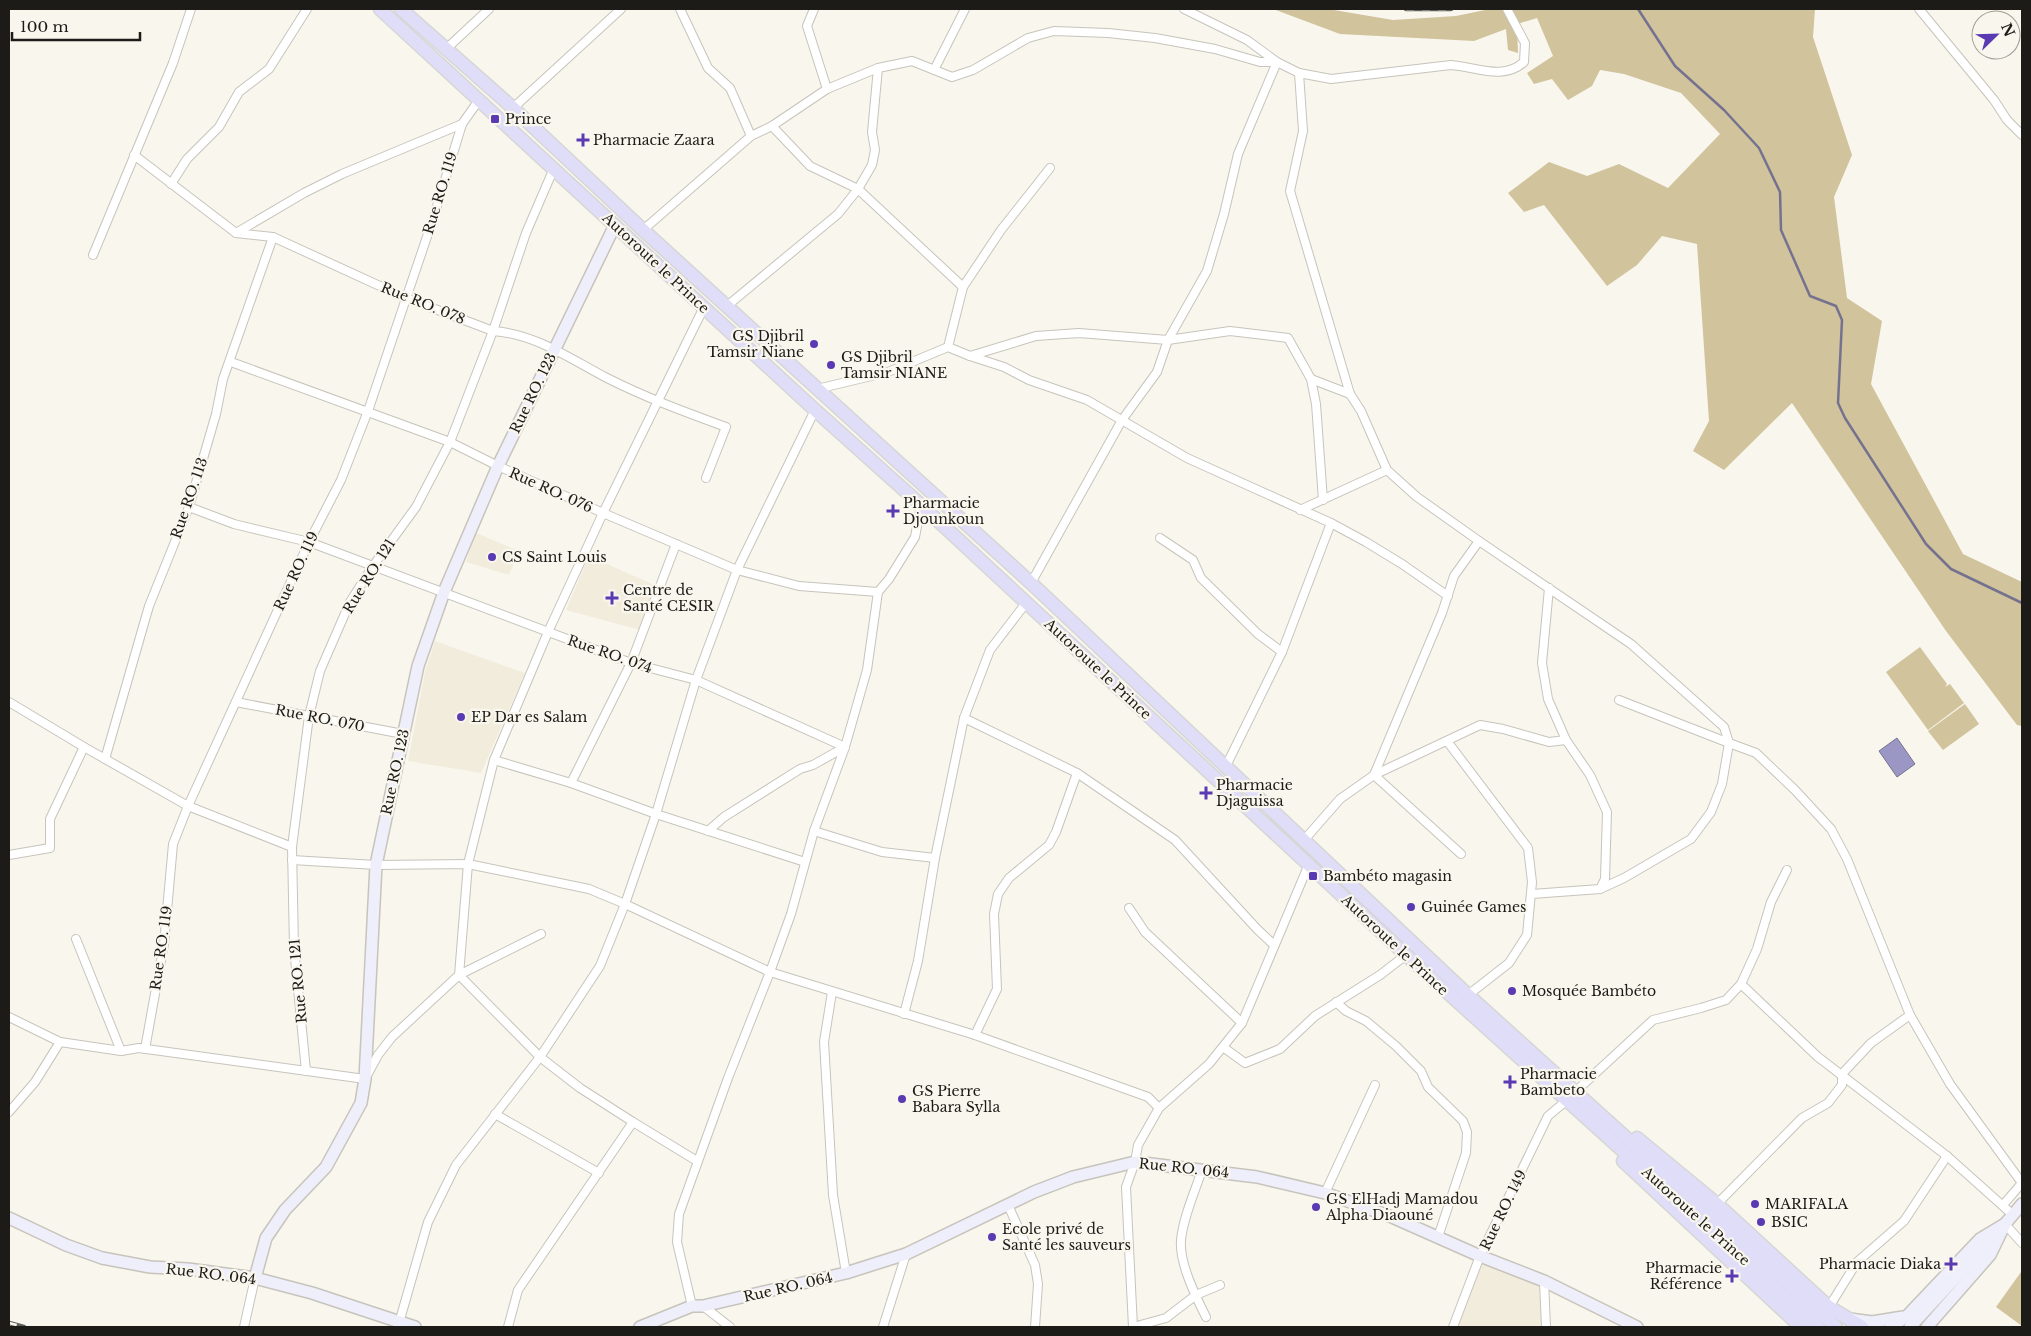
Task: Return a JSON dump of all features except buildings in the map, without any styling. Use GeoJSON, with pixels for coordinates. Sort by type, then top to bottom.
{"type":"FeatureCollection","features":[{"type":"Feature","properties":{"kind":"main road","name":"Autoroute le Prince"},"geometry":{"type":"LineString","coordinates":[[380,9],[815,410],[921,505],[1406,955],[1701,1214],[1836,1327]]}},
{"type":"Feature","properties":{"kind":"main road","name":"Autoroute le Prince"},"geometry":{"type":"LineString","coordinates":[[401,9],[445,50],[513,108],[643,230],[1031,583],[1468,994],[1570,1097]]}},
{"type":"Feature","properties":{"kind":"main road"},"geometry":{"type":"LineString","coordinates":[[1570,1097],[1626,1129],[1717,1204],[1829,1307],[1862,1327]]}},
{"type":"Feature","properties":{"kind":"main road"},"geometry":{"type":"LineString","coordinates":[[1570,1097],[1655,1193],[1801,1327]]}},
{"type":"Feature","properties":{"kind":"main road","name":"Autoroute le Prince"},"geometry":{"type":"LineString","coordinates":[[1701,1214],[1818,1327]]}},
{"type":"Feature","properties":{"kind":"street"},"geometry":{"type":"LineString","coordinates":[[93,255],[173,63],[191,9]]}},
{"type":"Feature","properties":{"kind":"street"},"geometry":{"type":"LineString","coordinates":[[171,184],[187,159],[219,127],[239,92],[269,69],[307,9]]}},
{"type":"Feature","properties":{"kind":"street"},"geometry":{"type":"LineString","coordinates":[[445,50],[489,9]]}},
{"type":"Feature","properties":{"kind":"street"},"geometry":{"type":"LineString","coordinates":[[513,108],[622,9]]}},
{"type":"Feature","properties":{"kind":"street"},"geometry":{"type":"LineString","coordinates":[[680,9],[708,68],[730,88],[751,136]]}},
{"type":"Feature","properties":{"kind":"street"},"geometry":{"type":"LineString","coordinates":[[814,9],[807,26],[827,89]]}},
{"type":"Feature","properties":{"kind":"street"},"geometry":{"type":"LineString","coordinates":[[934,70],[965,9]]}},
{"type":"Feature","properties":{"kind":"street"},"geometry":{"type":"LineString","coordinates":[[1184,9],[1247,40],[1276,62],[1299,73],[1331,79],[1451,65],[1499,73],[1517,69],[1524,62],[1525,43],[1507,9]]}},
{"type":"Feature","properties":{"kind":"street"},"geometry":{"type":"LineString","coordinates":[[1919,9],[1994,100],[2007,120],[2022,135]]}},
{"type":"Feature","properties":{"kind":"street"},"geometry":{"type":"LineString","coordinates":[[643,230],[751,136],[772,126],[827,89],[878,68],[912,61],[952,77],[973,70],[1028,38],[1054,31],[1108,33],[1155,38],[1215,49],[1260,62],[1276,62]]}},
{"type":"Feature","properties":{"kind":"street"},"geometry":{"type":"LineString","coordinates":[[1031,583],[1122,420],[1157,372],[1168,340],[1207,271],[1224,214],[1238,154],[1276,62]]}},
{"type":"Feature","properties":{"kind":"street"},"geometry":{"type":"LineString","coordinates":[[727,306],[838,214],[858,189],[872,165],[875,150],[872,132],[878,68]]}},
{"type":"Feature","properties":{"kind":"street"},"geometry":{"type":"LineString","coordinates":[[1299,73],[1303,131],[1290,191],[1350,394],[1361,411],[1387,470],[1418,497],[1479,541],[1631,644],[1724,727],[1729,743],[1722,784],[1711,812],[1691,839],[1624,878],[1600,889],[1532,894]]}},
{"type":"Feature","properties":{"kind":"street","name":"Rue RO. 119"},"geometry":{"type":"LineString","coordinates":[[145,1049],[164,944],[173,844],[188,806],[309,542],[341,480],[368,411],[436,213],[462,124],[479,100]]}},
{"type":"Feature","properties":{"kind":"street"},"geometry":{"type":"LineString","coordinates":[[134,155],[236,233],[304,193],[342,174],[462,124]]}},
{"type":"Feature","properties":{"kind":"street"},"geometry":{"type":"LineString","coordinates":[[772,126],[810,166],[858,189],[964,287]]}},
{"type":"Feature","properties":{"kind":"street","name":"Rue RO. 121"},"geometry":{"type":"LineString","coordinates":[[306,1071],[294,948],[292,848],[309,716],[320,671],[350,602],[373,566],[416,507],[450,442],[493,331],[526,233],[554,168]]}},
{"type":"Feature","properties":{"kind":"street"},"geometry":{"type":"LineString","coordinates":[[948,347],[964,287],[1001,230],[1050,168]]}},
{"type":"Feature","properties":{"kind":"street","name":"Rue RO. 123"},"geometry":{"type":"LineString","coordinates":[[244,1327],[266,1238],[285,1210],[326,1167],[361,1103],[365,1079],[376,865],[418,666],[444,592],[498,466],[615,225]]}},
{"type":"Feature","properties":{"kind":"street","name":"Rue RO. 078"},"geometry":{"type":"LineString","coordinates":[[236,233],[273,237],[406,298],[493,331],[505,332],[554,348],[606,377],[657,402],[726,427],[706,478]]}},
{"type":"Feature","properties":{"kind":"street","name":"Rue RO. 113"},"geometry":{"type":"LineString","coordinates":[[105,759],[149,606],[189,507],[216,414],[223,379],[231,362],[273,237]]}},
{"type":"Feature","properties":{"kind":"street"},"geometry":{"type":"LineString","coordinates":[[697,1160],[580,1088],[540,1057],[459,975],[468,864],[494,760],[548,632],[603,513],[704,307]]}},
{"type":"Feature","properties":{"kind":"street"},"geometry":{"type":"LineString","coordinates":[[970,356],[1036,336],[1079,333],[1168,340],[1230,331],[1288,338],[1311,379],[1316,404],[1323,500]]}},
{"type":"Feature","properties":{"kind":"street"},"geometry":{"type":"LineString","coordinates":[[817,389],[888,372],[948,347],[1004,367],[1029,380],[1087,400],[1186,458],[1331,523],[1366,542],[1448,596]]}},
{"type":"Feature","properties":{"kind":"street","name":"Rue RO. 076"},"geometry":{"type":"LineString","coordinates":[[231,362],[450,442],[498,466],[603,513],[737,570],[799,586],[878,592]]}},
{"type":"Feature","properties":{"kind":"street"},"geometry":{"type":"LineString","coordinates":[[1311,379],[1350,394]]}},
{"type":"Feature","properties":{"kind":"street"},"geometry":{"type":"LineString","coordinates":[[399,1323],[428,1222],[456,1165],[540,1057],[600,966],[625,904],[656,814],[696,680],[737,570],[815,410]]}},
{"type":"Feature","properties":{"kind":"street"},"geometry":{"type":"LineString","coordinates":[[1300,510],[1387,470]]}},
{"type":"Feature","properties":{"kind":"street"},"geometry":{"type":"LineString","coordinates":[[730,1327],[697,1306],[677,1242],[679,1214],[697,1160],[791,914],[814,831],[845,747],[867,670],[878,592],[889,579],[915,537],[921,505]]}},
{"type":"Feature","properties":{"kind":"street","name":"Rue RO. 074"},"geometry":{"type":"LineString","coordinates":[[189,507],[234,524],[309,542],[631,664],[696,680],[845,747]]}},
{"type":"Feature","properties":{"kind":"street"},"geometry":{"type":"LineString","coordinates":[[1226,766],[1282,652],[1331,523]]}},
{"type":"Feature","properties":{"kind":"street"},"geometry":{"type":"LineString","coordinates":[[1160,538],[1193,560],[1202,578],[1258,634],[1282,652]]}},
{"type":"Feature","properties":{"kind":"street"},"geometry":{"type":"LineString","coordinates":[[1374,775],[1442,613],[1454,576],[1479,541]]}},
{"type":"Feature","properties":{"kind":"street"},"geometry":{"type":"LineString","coordinates":[[571,783],[631,664],[676,544]]}},
{"type":"Feature","properties":{"kind":"street"},"geometry":{"type":"LineString","coordinates":[[1549,588],[1542,663],[1548,699],[1566,740],[1590,775],[1607,812],[1605,879],[1600,889]]}},
{"type":"Feature","properties":{"kind":"street"},"geometry":{"type":"LineString","coordinates":[[904,1014],[918,960],[935,858],[964,718],[990,650],[1026,603]]}},
{"type":"Feature","properties":{"kind":"street"},"geometry":{"type":"LineString","coordinates":[[1619,700],[1756,753],[1831,829],[1847,859],[1910,1015],[1950,1084],[2022,1183],[2003,1205]]}},
{"type":"Feature","properties":{"kind":"street"},"geometry":{"type":"LineString","coordinates":[[9,702],[188,806],[292,848]]}},
{"type":"Feature","properties":{"kind":"street","name":"Rue RO. 070"},"geometry":{"type":"LineString","coordinates":[[236,702],[403,734]]}},
{"type":"Feature","properties":{"kind":"street"},"geometry":{"type":"LineString","coordinates":[[964,718],[1077,773],[1175,840],[1274,945]]}},
{"type":"Feature","properties":{"kind":"street"},"geometry":{"type":"LineString","coordinates":[[1305,839],[1340,799],[1374,775],[1480,725],[1503,729],[1549,742],[1566,740]]}},
{"type":"Feature","properties":{"kind":"street"},"geometry":{"type":"LineString","coordinates":[[1447,741],[1528,848],[1532,882],[1528,935],[1509,963],[1468,994]]}},
{"type":"Feature","properties":{"kind":"street"},"geometry":{"type":"LineString","coordinates":[[9,855],[50,848],[50,819],[84,747]]}},
{"type":"Feature","properties":{"kind":"street"},"geometry":{"type":"LineString","coordinates":[[708,831],[724,817],[800,769],[813,765],[845,747]]}},
{"type":"Feature","properties":{"kind":"street"},"geometry":{"type":"LineString","coordinates":[[494,760],[571,783],[656,814],[805,862]]}},
{"type":"Feature","properties":{"kind":"street"},"geometry":{"type":"LineString","coordinates":[[975,1035],[997,990],[994,914],[998,894],[1009,878],[1049,845],[1056,832],[1077,773]]}},
{"type":"Feature","properties":{"kind":"street"},"geometry":{"type":"LineString","coordinates":[[1374,775],[1461,854]]}},
{"type":"Feature","properties":{"kind":"street"},"geometry":{"type":"LineString","coordinates":[[814,831],[882,852],[935,858]]}},
{"type":"Feature","properties":{"kind":"street"},"geometry":{"type":"LineString","coordinates":[[292,860],[376,865],[468,864],[589,889],[770,972],[975,1035],[1148,1098],[1159,1108]]}},
{"type":"Feature","properties":{"kind":"street"},"geometry":{"type":"LineString","coordinates":[[1220,1285],[1196,1295],[1166,1318],[1133,1327],[1126,1187],[1135,1162],[1138,1145],[1159,1108],[1209,1064],[1242,1023],[1309,864]]}},
{"type":"Feature","properties":{"kind":"street"},"geometry":{"type":"LineString","coordinates":[[1787,870],[1771,902],[1757,948],[1741,984],[1818,1057],[1947,1156],[2013,1214]]}},
{"type":"Feature","properties":{"kind":"street"},"geometry":{"type":"LineString","coordinates":[[1129,908],[1145,932],[1242,1023]]}},
{"type":"Feature","properties":{"kind":"street"},"geometry":{"type":"LineString","coordinates":[[9,1017],[60,1042],[121,1051],[145,1049],[365,1079],[378,1055],[392,1037],[459,975],[541,934]]}},
{"type":"Feature","properties":{"kind":"street"},"geometry":{"type":"LineString","coordinates":[[76,939],[121,1051]]}},
{"type":"Feature","properties":{"kind":"street"},"geometry":{"type":"LineString","coordinates":[[1223,1047],[1245,1063],[1280,1049],[1296,1036],[1315,1016],[1406,955]]}},
{"type":"Feature","properties":{"kind":"street","name":"Rue RO. 149"},"geometry":{"type":"LineString","coordinates":[[1453,1327],[1480,1256],[1548,1116],[1653,1020],[1726,1000],[1741,984]]}},
{"type":"Feature","properties":{"kind":"street"},"geometry":{"type":"LineString","coordinates":[[832,992],[824,1042],[833,1195],[846,1273]]}},
{"type":"Feature","properties":{"kind":"street"},"geometry":{"type":"LineString","coordinates":[[1336,1002],[1346,1012],[1366,1021],[1396,1046],[1421,1071],[1428,1087],[1462,1121],[1467,1132],[1466,1153],[1438,1237]]}},
{"type":"Feature","properties":{"kind":"street"},"geometry":{"type":"LineString","coordinates":[[1717,1204],[1802,1118],[1828,1103],[1842,1085],[1842,1074],[1871,1044],[1910,1015]]}},
{"type":"Feature","properties":{"kind":"street"},"geometry":{"type":"LineString","coordinates":[[9,1112],[35,1082],[60,1042]]}},
{"type":"Feature","properties":{"kind":"street"},"geometry":{"type":"LineString","coordinates":[[1325,1193],[1375,1086]]}},
{"type":"Feature","properties":{"kind":"street"},"geometry":{"type":"LineString","coordinates":[[495,1114],[599,1173]]}},
{"type":"Feature","properties":{"kind":"street"},"geometry":{"type":"LineString","coordinates":[[508,1327],[518,1290],[633,1122]]}},
{"type":"Feature","properties":{"kind":"street"},"geometry":{"type":"LineString","coordinates":[[1829,1307],[1857,1262],[1904,1221],[1947,1156]]}},
{"type":"Feature","properties":{"kind":"street","name":"Rue RO. 064"},"geometry":{"type":"LineString","coordinates":[[640,1327],[697,1306],[846,1273],[906,1254],[1008,1204],[1073,1177],[1135,1162],[1257,1177],[1325,1193],[1392,1217],[1480,1256],[1544,1281],[1637,1327]]}},
{"type":"Feature","properties":{"kind":"street"},"geometry":{"type":"LineString","coordinates":[[1202,1170],[1181,1241],[1183,1259],[1206,1317]]}},
{"type":"Feature","properties":{"kind":"street"},"geometry":{"type":"LineString","coordinates":[[1008,1204],[1035,1265],[1038,1284],[1035,1327]]}},
{"type":"Feature","properties":{"kind":"street"},"geometry":{"type":"LineString","coordinates":[[1891,1327],[1909,1321],[1980,1239],[2004,1224],[2022,1204]]}},
{"type":"Feature","properties":{"kind":"street","name":"Rue RO. 064"},"geometry":{"type":"LineString","coordinates":[[9,1218],[66,1245],[102,1258],[150,1267],[188,1269],[255,1278],[312,1293],[415,1327]]}},
{"type":"Feature","properties":{"kind":"street"},"geometry":{"type":"LineString","coordinates":[[2004,1224],[2022,1242]]}},
{"type":"Feature","properties":{"kind":"street"},"geometry":{"type":"LineString","coordinates":[[1927,1327],[1990,1255],[2004,1224]]}},
{"type":"Feature","properties":{"kind":"street"},"geometry":{"type":"LineString","coordinates":[[883,1327],[906,1254]]}},
{"type":"Feature","properties":{"kind":"street"},"geometry":{"type":"LineString","coordinates":[[1544,1281],[1546,1327]]}},
{"type":"Feature","properties":{"kind":"street"},"geometry":{"type":"LineString","coordinates":[[1847,1319],[1872,1322],[1909,1321]]}},
{"type":"Feature","properties":{"kind":"shaded area"},"geometry":{"type":"Polygon","coordinates":[[[1273,9],[1328,9],[1393,20],[1456,16],[1490,9],[1815,9],[1813,37],[1852,155],[1834,197],[1847,298],[1882,321],[1871,384],[1963,554],[2022,582],[2022,726],[2017,725],[1946,631],[1792,403],[1724,470],[1693,451],[1709,421],[1697,244],[1662,236],[1637,265],[1607,286],[1544,205],[1524,212],[1508,193],[1549,162],[1587,176],[1619,164],[1668,188],[1720,134],[1681,93],[1624,74],[1600,70],[1592,86],[1568,100],[1552,79],[1534,84],[1527,73],[1553,56],[1537,18],[1517,24],[1518,53],[1508,50],[1506,29],[1474,41],[1340,34],[1273,9]]]}},
{"type":"Feature","properties":{"kind":"shaded area","name":"CS Saint Louis"},"geometry":{"type":"Polygon","coordinates":[[[476,533],[519,551],[509,575],[466,562],[476,533]]]}},
{"type":"Feature","properties":{"kind":"shaded area","name":"Centre de Santé CESIR"},"geometry":{"type":"Polygon","coordinates":[[[591,557],[657,586],[640,630],[566,610],[588,558],[591,557]]]}},
{"type":"Feature","properties":{"kind":"shaded area","name":"EP Dar es Salam"},"geometry":{"type":"Polygon","coordinates":[[[435,641],[525,673],[481,773],[408,761],[425,672],[435,641]]]}},
{"type":"Feature","properties":{"kind":"shaded area"},"geometry":{"type":"Polygon","coordinates":[[[1920,647],[1947,684],[1945,687],[1950,684],[1964,703],[1928,730],[1886,672],[1920,647]]]}},
{"type":"Feature","properties":{"kind":"shaded area"},"geometry":{"type":"Polygon","coordinates":[[[1965,704],[1979,724],[1943,750],[1928,731],[1965,704]]]}},
{"type":"Feature","properties":{"kind":"shaded area"},"geometry":{"type":"Polygon","coordinates":[[[1897,738],[1915,764],[1897,777],[1879,751],[1897,738]]]}},
{"type":"Feature","properties":{"kind":"shaded area"},"geometry":{"type":"Polygon","coordinates":[[[1482,1259],[1543,1284],[1544,1327],[1456,1327],[1482,1259]]]}},
{"type":"Feature","properties":{"kind":"shaded area"},"geometry":{"type":"Polygon","coordinates":[[[2022,1273],[2022,1326],[1996,1307],[2022,1273]]]}},
{"type":"Feature","properties":{"kind":"waterway"},"geometry":{"type":"LineString","coordinates":[[1638,9],[1675,66],[1724,110],[1759,148],[1780,192],[1781,230],[1810,296],[1836,306],[1842,320],[1838,403],[1845,418],[1926,544],[1951,569],[2022,603]]}},
{"type":"Feature","properties":{"kind":"railway"},"geometry":{"type":"LineString","coordinates":[[1406,9],[1451,9]]}},
{"type":"Feature","properties":{"kind":"railway"},"geometry":{"type":"LineString","coordinates":[[9,1323],[24,1327]]}},
{"type":"Feature","properties":{"kind":"place","name":"Prince"},"geometry":{"type":"Point","coordinates":[495,119]}},
{"type":"Feature","properties":{"kind":"place","name":"Pharmacie Zaara"},"geometry":{"type":"Point","coordinates":[583,140]}},
{"type":"Feature","properties":{"kind":"place","name":"GS Djibril Tamsir Niane"},"geometry":{"type":"Point","coordinates":[814,344]}},
{"type":"Feature","properties":{"kind":"place","name":"GS Djibril Tamsir NIANE"},"geometry":{"type":"Point","coordinates":[831,365]}},
{"type":"Feature","properties":{"kind":"place","name":"Pharmacie Djounkoun"},"geometry":{"type":"Point","coordinates":[893,511]}},
{"type":"Feature","properties":{"kind":"place","name":"CS Saint Louis"},"geometry":{"type":"Point","coordinates":[492,557]}},
{"type":"Feature","properties":{"kind":"place","name":"Centre de Santé CESIR"},"geometry":{"type":"Point","coordinates":[612,598]}},
{"type":"Feature","properties":{"kind":"place","name":"EP Dar es Salam"},"geometry":{"type":"Point","coordinates":[461,717]}},
{"type":"Feature","properties":{"kind":"place","name":"Pharmacie Djaguissa"},"geometry":{"type":"Point","coordinates":[1206,793]}},
{"type":"Feature","properties":{"kind":"place","name":"Bambéto magasin"},"geometry":{"type":"Point","coordinates":[1313,876]}},
{"type":"Feature","properties":{"kind":"place","name":"Guinée Games"},"geometry":{"type":"Point","coordinates":[1411,907]}},
{"type":"Feature","properties":{"kind":"place","name":"Mosquée Bambéto"},"geometry":{"type":"Point","coordinates":[1512,991]}},
{"type":"Feature","properties":{"kind":"place","name":"Pharmacie Bambeto"},"geometry":{"type":"Point","coordinates":[1510,1082]}},
{"type":"Feature","properties":{"kind":"place","name":"GS Pierre Babara Sylla"},"geometry":{"type":"Point","coordinates":[902,1099]}},
{"type":"Feature","properties":{"kind":"place","name":"MARIFALA"},"geometry":{"type":"Point","coordinates":[1755,1204]}},
{"type":"Feature","properties":{"kind":"place","name":"GS ElHadj Mamadou Alpha Diaouné"},"geometry":{"type":"Point","coordinates":[1316,1207]}},
{"type":"Feature","properties":{"kind":"place","name":"BSIC"},"geometry":{"type":"Point","coordinates":[1761,1222]}},
{"type":"Feature","properties":{"kind":"place","name":"Ecole privé de Santé les sauveurs"},"geometry":{"type":"Point","coordinates":[992,1237]}},
{"type":"Feature","properties":{"kind":"place","name":"Pharmacie Diaka"},"geometry":{"type":"Point","coordinates":[1951,1264]}},
{"type":"Feature","properties":{"kind":"place","name":"Pharmacie Référence"},"geometry":{"type":"Point","coordinates":[1732,1276]}}]}
